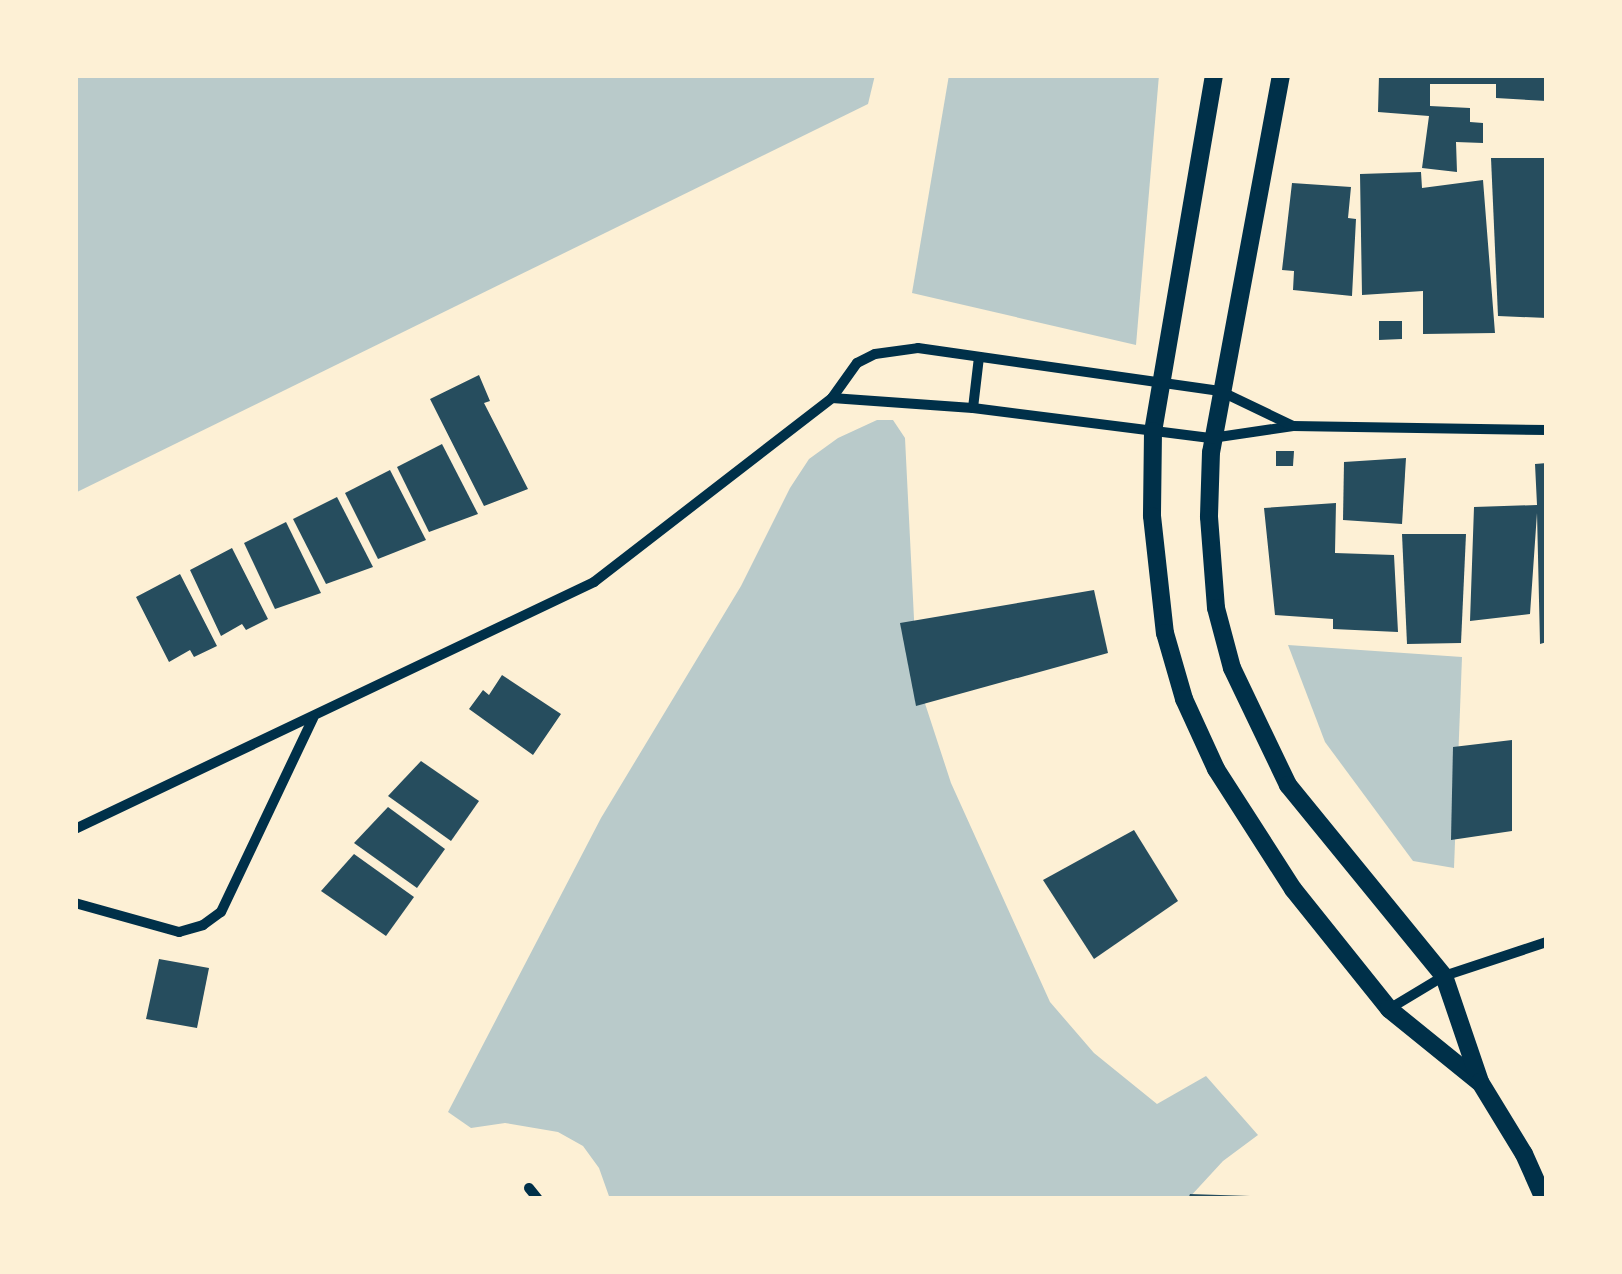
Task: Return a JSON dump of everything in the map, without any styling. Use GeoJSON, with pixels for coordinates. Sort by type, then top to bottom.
{"type":"FeatureCollection","features":[{"type":"Feature","properties":{"kind":"street"},"geometry":{"type":"LineString","coordinates":[[1214,75],[1153,431],[1158,582],[1165,633],[1184,699],[1243,817],[1293,889],[1389,1009],[1480,1082]]}},
{"type":"Feature","properties":{"kind":"street"},"geometry":{"type":"LineString","coordinates":[[1281,75],[1212,438],[1209,516],[1216,608],[1232,668],[1288,786],[1444,976],[1480,1082],[1524,1154],[1544,1199]]}},
{"type":"Feature","properties":{"kind":"street"},"geometry":{"type":"LineString","coordinates":[[75,830],[594,582],[832,398],[856,363],[875,354],[918,348],[1220,390],[1292,426]]}},
{"type":"Feature","properties":{"kind":"street"},"geometry":{"type":"LineString","coordinates":[[973,408],[979,357]]}},
{"type":"Feature","properties":{"kind":"street"},"geometry":{"type":"LineString","coordinates":[[832,398],[973,408],[1212,438],[1292,426],[1547,430]]}},
{"type":"Feature","properties":{"kind":"street"},"geometry":{"type":"LineString","coordinates":[[75,904],[180,932],[203,926],[221,912],[313,717]]}},
{"type":"Feature","properties":{"kind":"street"},"geometry":{"type":"LineString","coordinates":[[1389,1009],[1444,976],[1547,942]]}},
{"type":"Feature","properties":{"kind":"street"},"geometry":{"type":"LineString","coordinates":[[529,1188],[538,1199]]}},
{"type":"Feature","properties":{"kind":"shaded area"},"geometry":{"type":"Polygon","coordinates":[[[75,75],[875,75],[868,104],[75,493],[75,75]]]}},
{"type":"Feature","properties":{"kind":"shaded area"},"geometry":{"type":"Polygon","coordinates":[[[949,75],[1159,75],[1136,345],[912,293],[949,75]]]}},
{"type":"Feature","properties":{"kind":"shaded area"},"geometry":{"type":"Polygon","coordinates":[[[877,420],[893,420],[905,438],[917,679],[951,783],[1050,1002],[1094,1053],[1157,1104],[1206,1076],[1258,1135],[1223,1161],[1188,1199],[610,1199],[599,1168],[583,1146],[558,1132],[505,1123],[471,1128],[448,1112],[601,818],[741,586],[790,488],[809,459],[838,438],[877,420]]]}},
{"type":"Feature","properties":{"kind":"shaded area"},"geometry":{"type":"Polygon","coordinates":[[[1288,645],[1462,657],[1454,868],[1413,861],[1325,742],[1288,645]]]}},
{"type":"Feature","properties":{"kind":"building"},"geometry":{"type":"Polygon","coordinates":[[[1379,75],[1547,75],[1547,101],[1496,98],[1496,84],[1430,84],[1430,106],[1470,108],[1470,122],[1483,123],[1483,143],[1456,142],[1457,172],[1422,168],[1429,116],[1378,112],[1379,75]]]}},
{"type":"Feature","properties":{"kind":"building"},"geometry":{"type":"Polygon","coordinates":[[[1491,158],[1547,158],[1547,318],[1498,316],[1491,158]]]}},
{"type":"Feature","properties":{"kind":"building"},"geometry":{"type":"Polygon","coordinates":[[[1421,172],[1422,188],[1483,180],[1495,333],[1423,334],[1423,291],[1362,295],[1360,174],[1421,172]]]}},
{"type":"Feature","properties":{"kind":"building"},"geometry":{"type":"Polygon","coordinates":[[[1292,183],[1351,187],[1348,218],[1356,219],[1352,296],[1293,290],[1294,271],[1282,270],[1292,183]]]}},
{"type":"Feature","properties":{"kind":"building"},"geometry":{"type":"Polygon","coordinates":[[[1379,321],[1402,321],[1402,339],[1379,340],[1379,321]]]}},
{"type":"Feature","properties":{"kind":"building"},"geometry":{"type":"Polygon","coordinates":[[[479,375],[490,401],[484,403],[528,489],[484,506],[430,399],[479,375]]]}},
{"type":"Feature","properties":{"kind":"building"},"geometry":{"type":"Polygon","coordinates":[[[442,444],[478,514],[429,532],[397,467],[442,444]]]}},
{"type":"Feature","properties":{"kind":"building"},"geometry":{"type":"Polygon","coordinates":[[[1276,451],[1294,451],[1293,466],[1276,466],[1276,451]]]}},
{"type":"Feature","properties":{"kind":"building"},"geometry":{"type":"Polygon","coordinates":[[[1406,458],[1402,524],[1343,520],[1344,462],[1406,458]]]}},
{"type":"Feature","properties":{"kind":"building"},"geometry":{"type":"Polygon","coordinates":[[[1547,463],[1547,642],[1540,644],[1537,513],[1530,614],[1470,621],[1474,507],[1537,505],[1535,464],[1547,463]]]}},
{"type":"Feature","properties":{"kind":"building"},"geometry":{"type":"Polygon","coordinates":[[[390,470],[426,540],[378,559],[345,493],[390,470]]]}},
{"type":"Feature","properties":{"kind":"building"},"geometry":{"type":"Polygon","coordinates":[[[337,497],[373,567],[326,584],[293,519],[337,497]]]}},
{"type":"Feature","properties":{"kind":"building"},"geometry":{"type":"Polygon","coordinates":[[[1336,503],[1335,553],[1394,555],[1398,632],[1333,629],[1333,619],[1275,615],[1264,508],[1336,503]]]}},
{"type":"Feature","properties":{"kind":"building"},"geometry":{"type":"Polygon","coordinates":[[[286,522],[321,593],[275,609],[244,543],[286,522]]]}},
{"type":"Feature","properties":{"kind":"building"},"geometry":{"type":"Polygon","coordinates":[[[1402,534],[1466,534],[1461,643],[1407,644],[1402,534]]]}},
{"type":"Feature","properties":{"kind":"building"},"geometry":{"type":"Polygon","coordinates":[[[232,548],[268,619],[246,630],[242,624],[221,636],[190,570],[232,548]]]}},
{"type":"Feature","properties":{"kind":"building"},"geometry":{"type":"Polygon","coordinates":[[[180,574],[217,646],[194,657],[190,650],[169,662],[136,597],[180,574]]]}},
{"type":"Feature","properties":{"kind":"building"},"geometry":{"type":"Polygon","coordinates":[[[1094,590],[1108,653],[916,706],[900,623],[1094,590]]]}},
{"type":"Feature","properties":{"kind":"building"},"geometry":{"type":"Polygon","coordinates":[[[502,675],[561,714],[533,755],[469,709],[483,690],[489,695],[502,675]]]}},
{"type":"Feature","properties":{"kind":"building"},"geometry":{"type":"Polygon","coordinates":[[[1512,740],[1512,831],[1451,840],[1453,747],[1512,740]]]}},
{"type":"Feature","properties":{"kind":"building"},"geometry":{"type":"Polygon","coordinates":[[[421,761],[479,801],[451,841],[388,796],[421,761]]]}},
{"type":"Feature","properties":{"kind":"building"},"geometry":{"type":"Polygon","coordinates":[[[388,807],[445,849],[417,888],[354,843],[388,807]]]}},
{"type":"Feature","properties":{"kind":"building"},"geometry":{"type":"Polygon","coordinates":[[[1134,830],[1178,901],[1094,959],[1043,880],[1134,830]]]}},
{"type":"Feature","properties":{"kind":"building"},"geometry":{"type":"Polygon","coordinates":[[[354,854],[414,897],[386,936],[321,891],[354,854]]]}},
{"type":"Feature","properties":{"kind":"building"},"geometry":{"type":"Polygon","coordinates":[[[159,959],[209,968],[197,1028],[146,1019],[159,959]]]}},
{"type":"Feature","properties":{"kind":"building"},"geometry":{"type":"Polygon","coordinates":[[[1190,1194],[1250,1196],[1250,1199],[1188,1199],[1190,1194]]]}}]}
